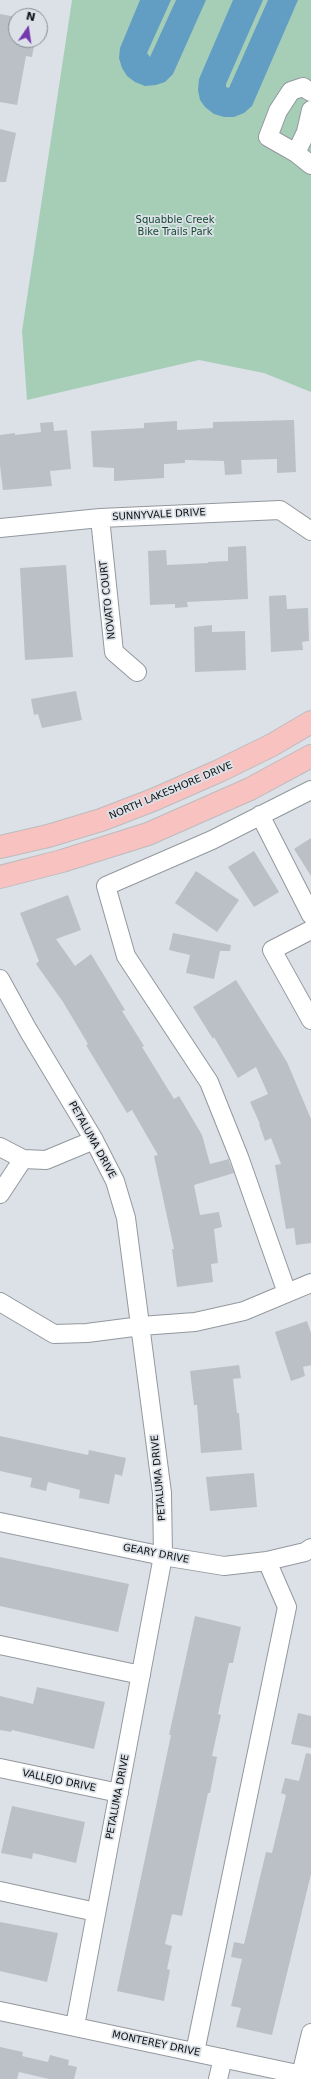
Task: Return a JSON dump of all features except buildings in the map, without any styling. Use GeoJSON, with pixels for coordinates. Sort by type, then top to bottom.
{"type":"FeatureCollection","features":[{"type":"Feature","properties":{"kind":"main road","name":"NORTH LAKESHORE DRIVE"},"geometry":{"type":"LineString","coordinates":[[0,847],[94,822],[153,800],[231,765],[311,722]]}},
{"type":"Feature","properties":{"kind":"main road"},"geometry":{"type":"LineString","coordinates":[[0,877],[62,862],[148,834],[250,789],[311,756]]}},
{"type":"Feature","properties":{"kind":"street"},"geometry":{"type":"LineString","coordinates":[[308,85],[291,91],[278,111],[268,137],[296,153],[311,165]]}},
{"type":"Feature","properties":{"kind":"street"},"geometry":{"type":"LineString","coordinates":[[296,153],[306,132],[311,110]]}},
{"type":"Feature","properties":{"kind":"street","name":"SUNNYVALE DRIVE"},"geometry":{"type":"LineString","coordinates":[[0,528],[100,518],[280,510],[311,531]]}},
{"type":"Feature","properties":{"kind":"street","name":"NOVATO COURT"},"geometry":{"type":"LineString","coordinates":[[100,518],[114,652],[137,672]]}},
{"type":"Feature","properties":{"kind":"street"},"geometry":{"type":"LineString","coordinates":[[287,1293],[239,1157],[209,1082],[126,956],[106,886],[212,840],[311,790]]}},
{"type":"Feature","properties":{"kind":"street"},"geometry":{"type":"LineString","coordinates":[[260,816],[311,916]]}},
{"type":"Feature","properties":{"kind":"street"},"geometry":{"type":"LineString","coordinates":[[311,930],[272,950],[311,1020]]}},
{"type":"Feature","properties":{"kind":"street","name":"PETALUMA DRIVE"},"geometry":{"type":"LineString","coordinates":[[0,979],[28,1030],[94,1140],[115,1181],[126,1218],[142,1326],[162,1493],[164,1556],[74,2026]]}},
{"type":"Feature","properties":{"kind":"street"},"geometry":{"type":"LineString","coordinates":[[0,1147],[23,1159],[46,1160],[94,1140]]}},
{"type":"Feature","properties":{"kind":"street"},"geometry":{"type":"LineString","coordinates":[[0,1194],[23,1159]]}},
{"type":"Feature","properties":{"kind":"street"},"geometry":{"type":"LineString","coordinates":[[0,1302],[54,1334],[87,1333],[142,1326],[195,1322],[244,1311],[311,1283]]}},
{"type":"Feature","properties":{"kind":"street","name":"GEARY DRIVE"},"geometry":{"type":"LineString","coordinates":[[0,1522],[164,1556],[224,1566],[267,1561],[305,1552],[311,1548]]}},
{"type":"Feature","properties":{"kind":"street"},"geometry":{"type":"LineString","coordinates":[[195,2052],[287,1607],[267,1561]]}},
{"type":"Feature","properties":{"kind":"street"},"geometry":{"type":"LineString","coordinates":[[0,1645],[141,1675]]}},
{"type":"Feature","properties":{"kind":"street","name":"VALLEJO DRIVE"},"geometry":{"type":"LineString","coordinates":[[0,1768],[119,1793]]}},
{"type":"Feature","properties":{"kind":"street"},"geometry":{"type":"LineString","coordinates":[[0,1891],[96,1912]]}},
{"type":"Feature","properties":{"kind":"street","name":"MONTEREY DRIVE"},"geometry":{"type":"LineString","coordinates":[[0,2011],[223,2058],[304,2077]]}},
{"type":"Feature","properties":{"kind":"street"},"geometry":{"type":"LineString","coordinates":[[304,2077],[311,2033]]}},
{"type":"Feature","properties":{"kind":"street"},"geometry":{"type":"LineString","coordinates":[[218,2079],[223,2058]]}},
{"type":"Feature","properties":{"kind":"green space","name":"Squabble Creek Bike Trails Park"},"geometry":{"type":"Polygon","coordinates":[[[72,0],[311,0],[311,392],[264,373],[199,360],[27,400],[22,331],[72,0]]]}},
{"type":"Feature","properties":{"kind":"water"},"geometry":{"type":"Polygon","coordinates":[[[140,0],[171,0],[147,53],[150,57],[176,0],[206,0],[173,74],[165,82],[156,85],[145,86],[135,82],[127,76],[122,68],[119,58],[120,48],[140,0]]]}},
{"type":"Feature","properties":{"kind":"water"},"geometry":{"type":"Polygon","coordinates":[[[233,0],[263,0],[226,84],[226,87],[229,88],[268,0],[298,0],[252,106],[244,113],[234,117],[224,117],[214,114],[205,107],[200,100],[198,90],[199,79],[233,0]]]}}]}
